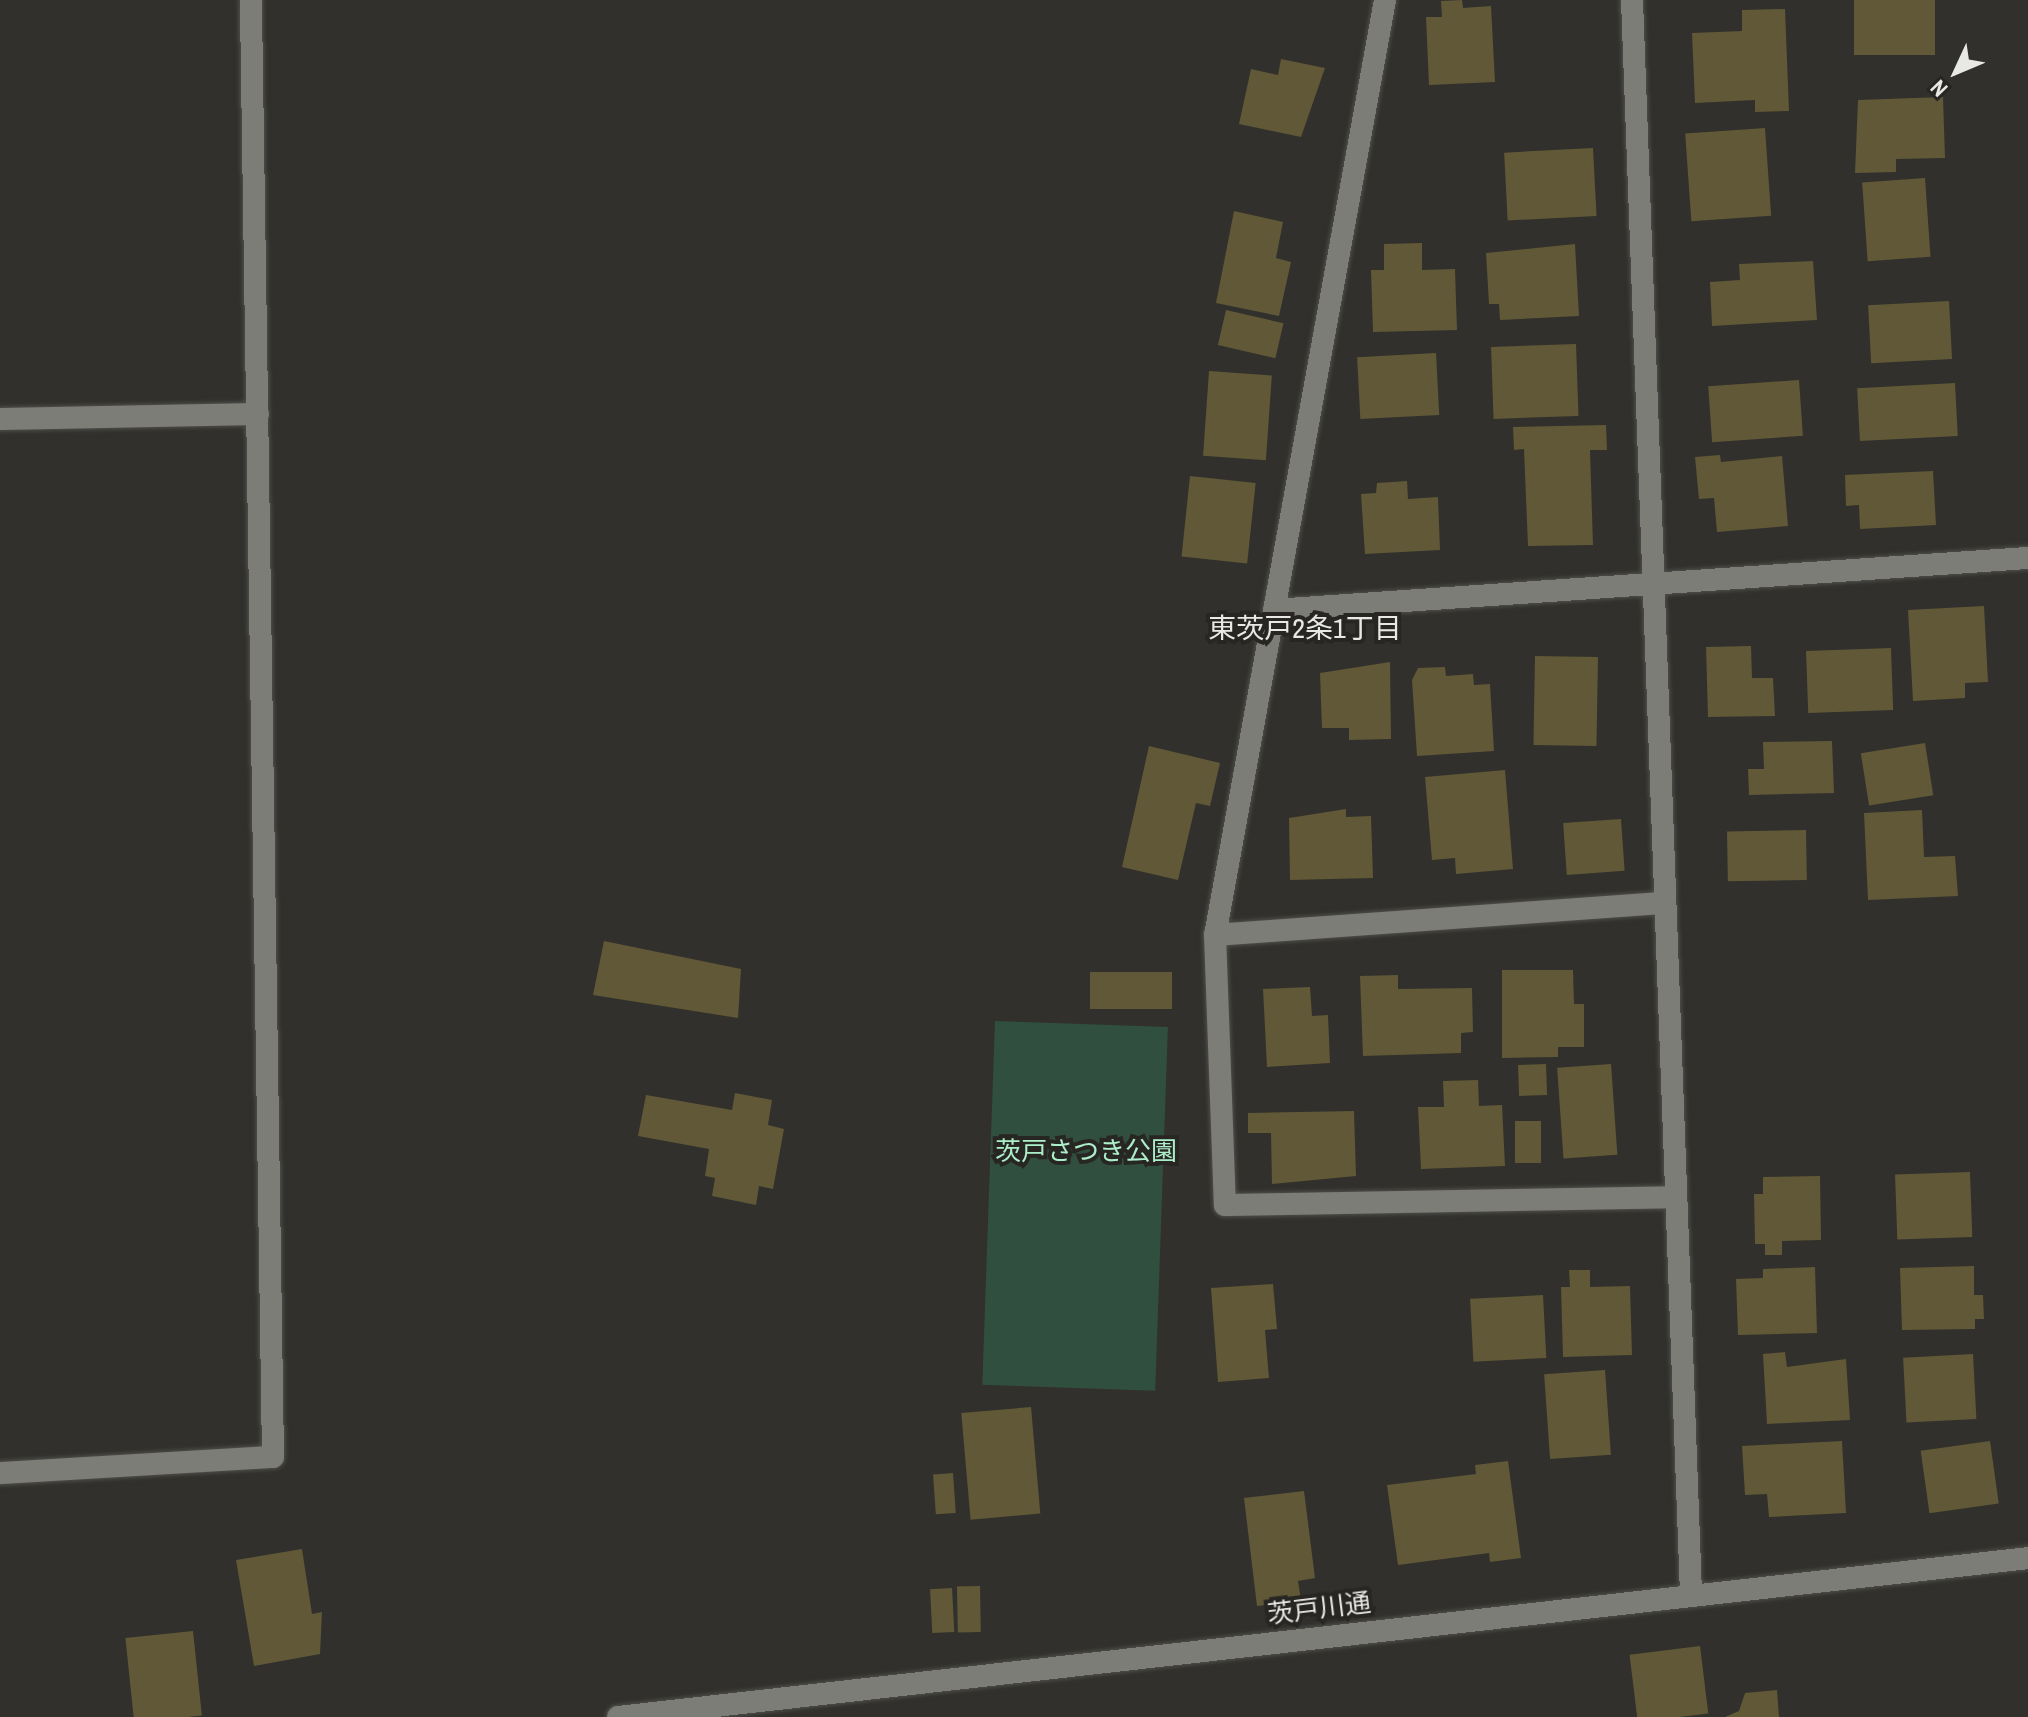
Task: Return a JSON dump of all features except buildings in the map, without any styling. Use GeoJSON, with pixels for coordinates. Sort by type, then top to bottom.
{"type":"FeatureCollection","features":[{"type":"Feature","properties":{"kind":"street"},"geometry":{"type":"LineString","coordinates":[[0,1473],[273,1457],[251,0]]}},
{"type":"Feature","properties":{"kind":"street"},"geometry":{"type":"LineString","coordinates":[[1385,0],[1215,935],[1225,1205],[1676,1197]]}},
{"type":"Feature","properties":{"kind":"street"},"geometry":{"type":"LineString","coordinates":[[1632,0],[1691,1593]]}},
{"type":"Feature","properties":{"kind":"street"},"geometry":{"type":"LineString","coordinates":[[0,419],[258,414]]}},
{"type":"Feature","properties":{"kind":"street"},"geometry":{"type":"LineString","coordinates":[[1274,610],[2028,558]]}},
{"type":"Feature","properties":{"kind":"street"},"geometry":{"type":"LineString","coordinates":[[1215,935],[1665,903]]}},
{"type":"Feature","properties":{"kind":"street","name":"茨戸川通"},"geometry":{"type":"LineString","coordinates":[[618,1717],[1691,1593],[2028,1558]]}},
{"type":"Feature","properties":{"kind":"green space","name":"茨戸さつき公園"},"geometry":{"type":"Polygon","coordinates":[[[995,1021],[1168,1027],[1155,1391],[982,1385],[995,1021]]]}},
{"type":"Feature","properties":{"kind":"district","name":"東茨戸2条1丁目"},"geometry":{"type":"Point","coordinates":[1305,628]}}]}
